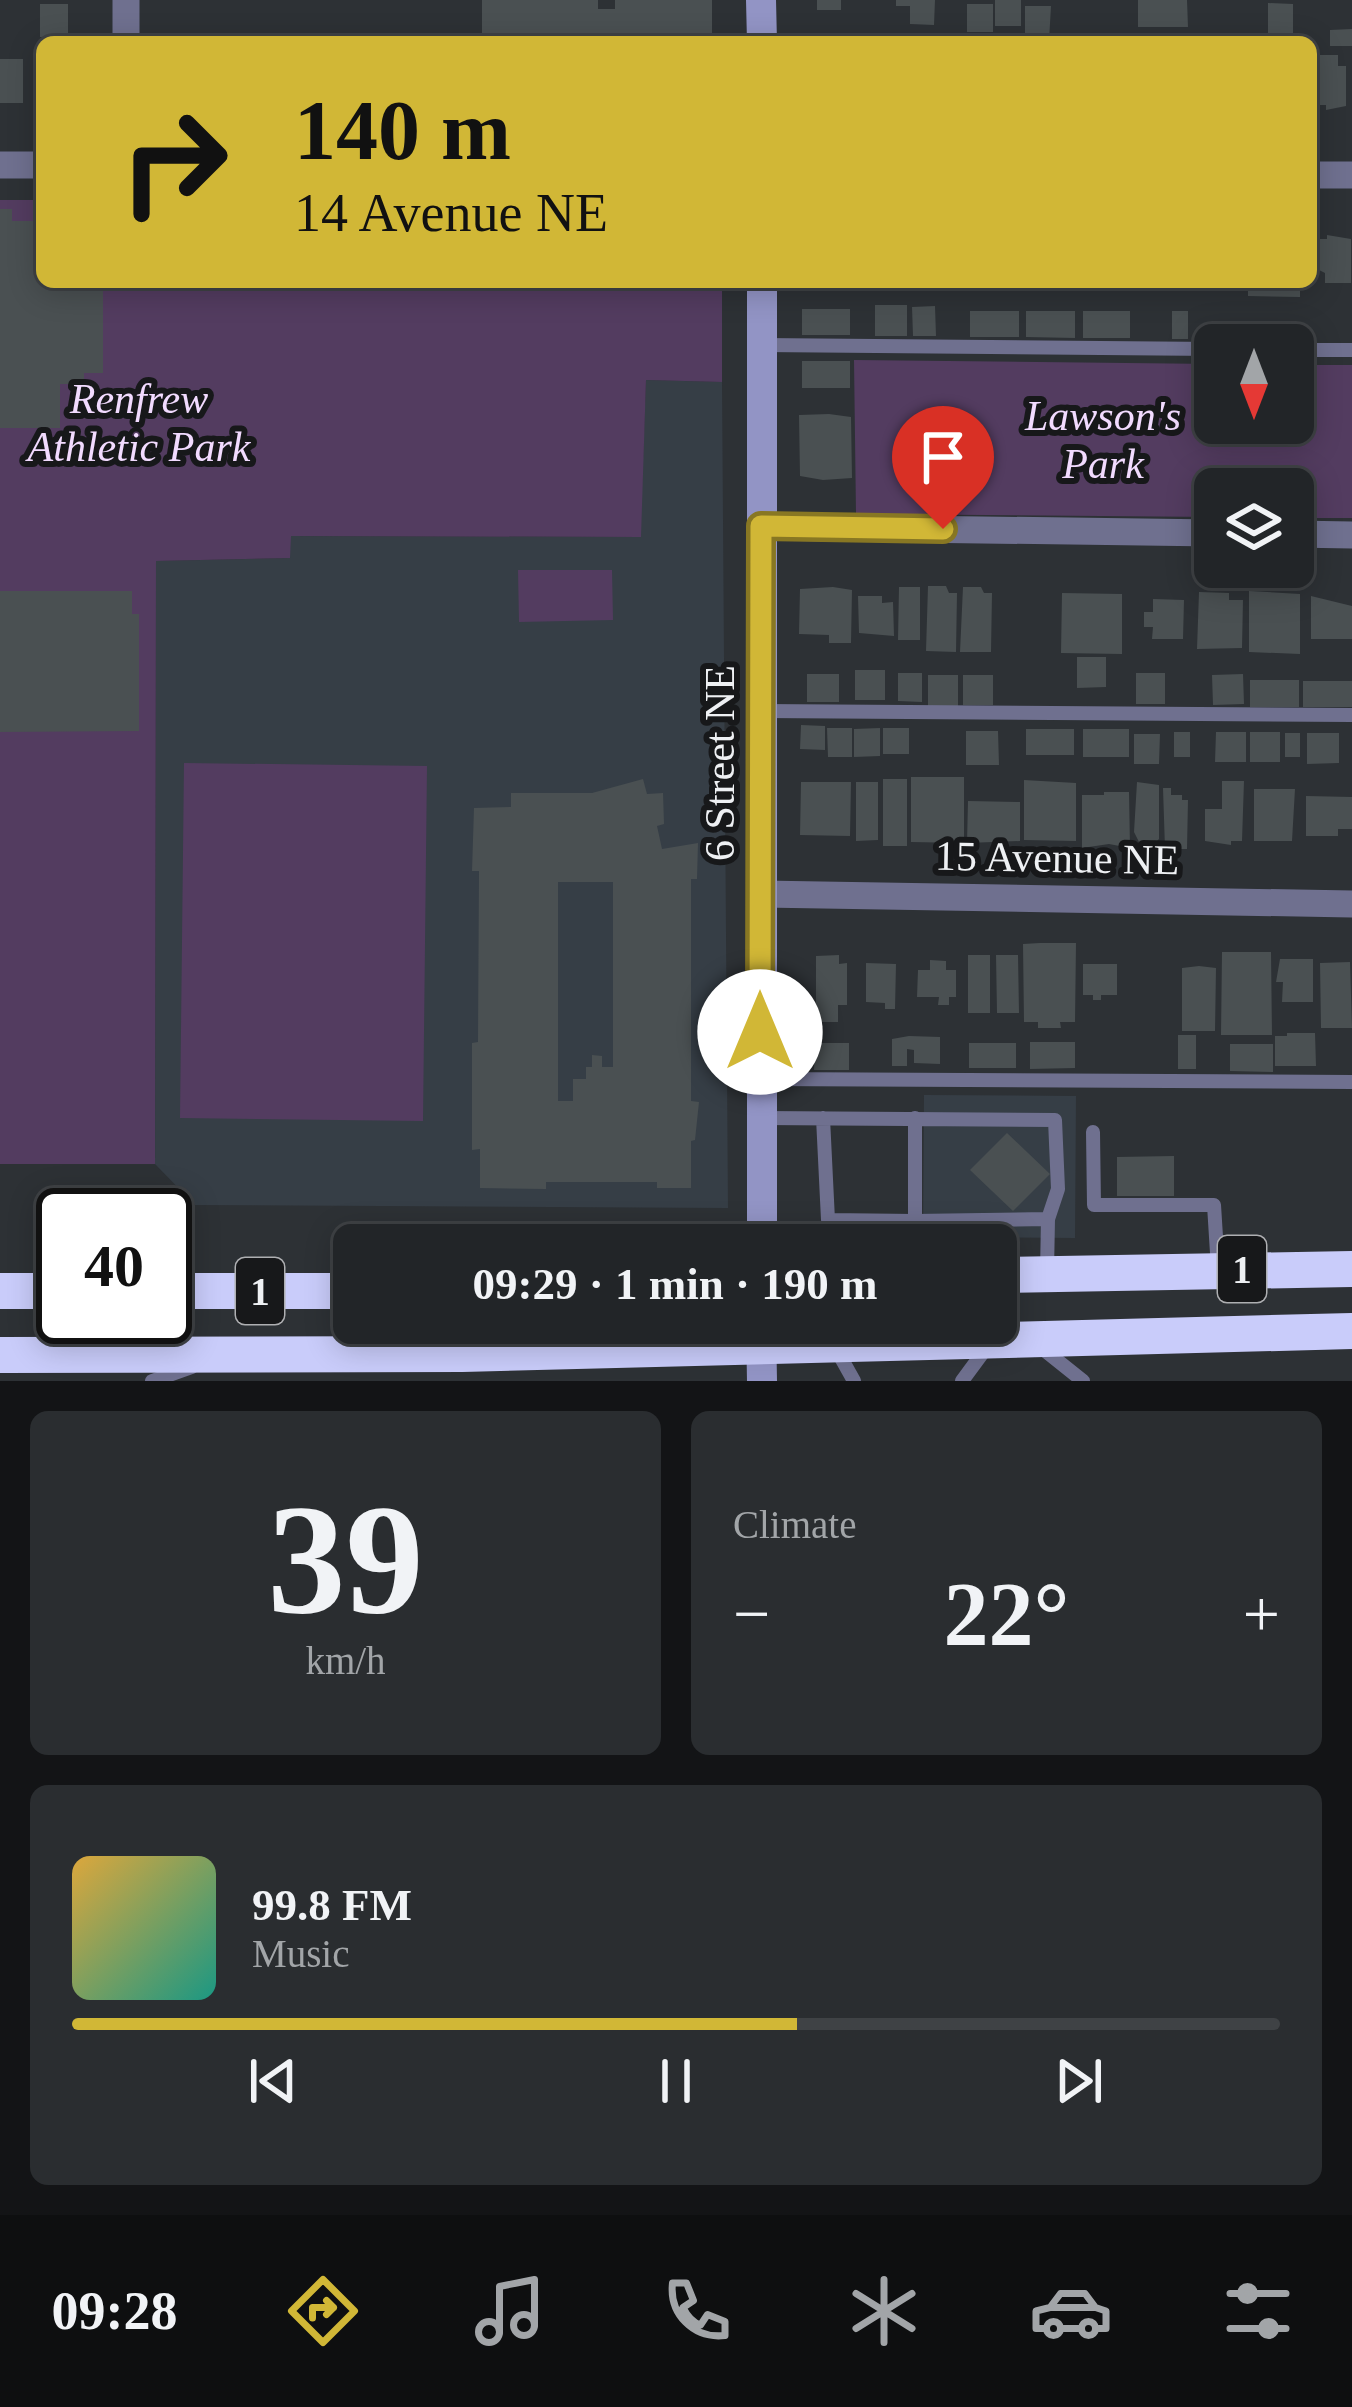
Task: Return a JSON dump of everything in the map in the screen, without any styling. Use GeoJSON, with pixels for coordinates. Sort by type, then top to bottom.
{"type":"FeatureCollection","features":[{"type":"Feature","properties":{"kind":"highway","name":"1"},"geometry":{"type":"LineString","coordinates":[[1017,1274],[1352,1269]]}},
{"type":"Feature","properties":{"kind":"highway"},"geometry":{"type":"LineString","coordinates":[[0,1291],[36,1291]]}},
{"type":"Feature","properties":{"kind":"highway","name":"1"},"geometry":{"type":"LineString","coordinates":[[192,1291],[333,1291]]}},
{"type":"Feature","properties":{"kind":"highway","name":"1"},"geometry":{"type":"LineString","coordinates":[[1017,1339],[1352,1331]]}},
{"type":"Feature","properties":{"kind":"highway","name":"1"},"geometry":{"type":"LineString","coordinates":[[0,1355],[462,1354],[820,1344]]}},
{"type":"Feature","properties":{"kind":"street"},"geometry":{"type":"LineString","coordinates":[[126,0],[126,36]]}},
{"type":"Feature","properties":{"kind":"street"},"geometry":{"type":"LineString","coordinates":[[761,0],[762,36]]}},
{"type":"Feature","properties":{"kind":"street"},"geometry":{"type":"LineString","coordinates":[[0,165],[36,165]]}},
{"type":"Feature","properties":{"kind":"street"},"geometry":{"type":"LineString","coordinates":[[1317,175],[1352,175]]}},
{"type":"Feature","properties":{"kind":"street","name":"6 Street NE"},"geometry":{"type":"LineString","coordinates":[[762,288],[762,1224]]}},
{"type":"Feature","properties":{"kind":"street"},"geometry":{"type":"LineString","coordinates":[[761,526],[1194,533]]}},
{"type":"Feature","properties":{"kind":"street"},"geometry":{"type":"LineString","coordinates":[[1314,534],[1352,535]]}},
{"type":"Feature","properties":{"kind":"street","name":"15 Avenue NE"},"geometry":{"type":"LineString","coordinates":[[760,894],[1352,904]]}},
{"type":"Feature","properties":{"kind":"lane"},"geometry":{"type":"LineString","coordinates":[[761,345],[1194,349]]}},
{"type":"Feature","properties":{"kind":"lane"},"geometry":{"type":"LineString","coordinates":[[1314,350],[1352,350]]}},
{"type":"Feature","properties":{"kind":"lane"},"geometry":{"type":"LineString","coordinates":[[762,711],[1352,716]]}},
{"type":"Feature","properties":{"kind":"lane"},"geometry":{"type":"LineString","coordinates":[[760,1078],[1352,1082]]}},
{"type":"Feature","properties":{"kind":"lane"},"geometry":{"type":"LineString","coordinates":[[760,1118],[1055,1120],[1058,1189],[1048,1219],[1047,1273]]}},
{"type":"Feature","properties":{"kind":"lane"},"geometry":{"type":"LineString","coordinates":[[823,1118],[828,1220],[1048,1219]]}},
{"type":"Feature","properties":{"kind":"lane"},"geometry":{"type":"LineString","coordinates":[[915,1118],[916,1224]]}},
{"type":"Feature","properties":{"kind":"lane"},"geometry":{"type":"LineString","coordinates":[[1093,1132],[1094,1205],[1214,1205],[1218,1269]]}},
{"type":"Feature","properties":{"kind":"lane"},"geometry":{"type":"LineString","coordinates":[[1030,1339],[1083,1381]]}},
{"type":"Feature","properties":{"kind":"lane"},"geometry":{"type":"LineString","coordinates":[[833,1344],[854,1381]]}},
{"type":"Feature","properties":{"kind":"lane"},"geometry":{"type":"LineString","coordinates":[[962,1381],[988,1344]]}},
{"type":"Feature","properties":{"kind":"lane"},"geometry":{"type":"LineString","coordinates":[[152,1381],[226,1355]]}},
{"type":"Feature","properties":{"kind":"shaded area"},"geometry":{"type":"Polygon","coordinates":[[[646,380],[722,382],[728,1208],[195,1205],[192,1188],[178,1188],[155,1164],[156,561],[289,558],[290,536],[640,537],[646,380]]]}},
{"type":"Feature","properties":{"kind":"shaded area"},"geometry":{"type":"Polygon","coordinates":[[[924,1095],[1076,1096],[1075,1238],[1017,1238],[1017,1224],[923,1224],[924,1095]]]}},
{"type":"Feature","properties":{"kind":"green space","name":"Renfrew Athletic Park"},"geometry":{"type":"Polygon","coordinates":[[[0,200],[36,200],[36,288],[722,288],[722,382],[646,380],[641,537],[291,536],[290,558],[156,561],[155,1164],[0,1164],[0,200]]]}},
{"type":"Feature","properties":{"kind":"green space","name":"Lawson's Park"},"geometry":{"type":"Polygon","coordinates":[[[854,360],[1194,364],[1194,444],[1314,444],[1314,365],[1352,365],[1352,518],[1314,518],[1314,468],[1194,468],[1194,517],[856,514],[854,360]]]}},
{"type":"Feature","properties":{"kind":"green space"},"geometry":{"type":"Polygon","coordinates":[[[518,570],[612,570],[613,620],[519,622],[518,570]]]}},
{"type":"Feature","properties":{"kind":"green space"},"geometry":{"type":"Polygon","coordinates":[[[184,763],[427,766],[423,1121],[180,1118],[184,763]]]}},
{"type":"Feature","properties":{"kind":"building"},"geometry":{"type":"Polygon","coordinates":[[[482,0],[598,0],[598,9],[615,9],[615,0],[712,0],[712,36],[482,36],[482,0]]]}},
{"type":"Feature","properties":{"kind":"building"},"geometry":{"type":"Polygon","coordinates":[[[817,0],[841,0],[841,10],[817,10],[817,0]]]}},
{"type":"Feature","properties":{"kind":"building"},"geometry":{"type":"Polygon","coordinates":[[[896,0],[935,0],[934,25],[910,24],[910,6],[896,6],[896,0]]]}},
{"type":"Feature","properties":{"kind":"building"},"geometry":{"type":"Polygon","coordinates":[[[995,0],[1021,0],[1021,26],[995,26],[995,0]]]}},
{"type":"Feature","properties":{"kind":"building"},"geometry":{"type":"Polygon","coordinates":[[[1138,0],[1187,0],[1188,27],[1138,27],[1138,0]]]}},
{"type":"Feature","properties":{"kind":"building"},"geometry":{"type":"Polygon","coordinates":[[[1268,3],[1293,4],[1293,34],[1268,34],[1268,3]]]}},
{"type":"Feature","properties":{"kind":"building"},"geometry":{"type":"Polygon","coordinates":[[[40,4],[68,4],[68,36],[40,36],[40,4]]]}},
{"type":"Feature","properties":{"kind":"building"},"geometry":{"type":"Polygon","coordinates":[[[967,4],[993,4],[993,32],[967,32],[967,4]]]}},
{"type":"Feature","properties":{"kind":"building"},"geometry":{"type":"Polygon","coordinates":[[[1025,6],[1051,6],[1049,36],[1025,36],[1025,6]]]}},
{"type":"Feature","properties":{"kind":"building"},"geometry":{"type":"Polygon","coordinates":[[[1352,29],[1352,46],[1330,46],[1330,30],[1352,29]]]}},
{"type":"Feature","properties":{"kind":"building"},"geometry":{"type":"Polygon","coordinates":[[[1317,55],[1338,55],[1338,66],[1346,66],[1346,106],[1326,110],[1326,105],[1317,105],[1317,55]]]}},
{"type":"Feature","properties":{"kind":"building"},"geometry":{"type":"Polygon","coordinates":[[[0,59],[23,59],[23,103],[0,103],[0,59]]]}},
{"type":"Feature","properties":{"kind":"building"},"geometry":{"type":"Polygon","coordinates":[[[0,209],[12,209],[12,221],[36,221],[36,288],[103,288],[103,373],[84,373],[84,384],[60,384],[60,428],[0,428],[0,209]]]}},
{"type":"Feature","properties":{"kind":"building"},"geometry":{"type":"Polygon","coordinates":[[[1327,235],[1351,239],[1351,283],[1325,283],[1325,273],[1317,269],[1317,239],[1327,239],[1327,235]]]}},
{"type":"Feature","properties":{"kind":"building"},"geometry":{"type":"Polygon","coordinates":[[[1248,288],[1300,288],[1300,297],[1248,296],[1248,288]]]}},
{"type":"Feature","properties":{"kind":"building"},"geometry":{"type":"Polygon","coordinates":[[[875,305],[907,305],[907,336],[875,336],[875,305]]]}},
{"type":"Feature","properties":{"kind":"building"},"geometry":{"type":"Polygon","coordinates":[[[935,306],[936,336],[913,336],[912,307],[935,306]]]}},
{"type":"Feature","properties":{"kind":"building"},"geometry":{"type":"Polygon","coordinates":[[[802,309],[850,309],[850,335],[802,335],[802,309]]]}},
{"type":"Feature","properties":{"kind":"building"},"geometry":{"type":"Polygon","coordinates":[[[970,311],[1019,311],[1019,337],[970,337],[970,311]]]}},
{"type":"Feature","properties":{"kind":"building"},"geometry":{"type":"Polygon","coordinates":[[[1026,311],[1075,311],[1075,338],[1026,337],[1026,311]]]}},
{"type":"Feature","properties":{"kind":"building"},"geometry":{"type":"Polygon","coordinates":[[[1083,311],[1130,311],[1130,338],[1083,338],[1083,311]]]}},
{"type":"Feature","properties":{"kind":"building"},"geometry":{"type":"Polygon","coordinates":[[[1172,311],[1188,311],[1188,339],[1172,339],[1172,311]]]}},
{"type":"Feature","properties":{"kind":"building"},"geometry":{"type":"Polygon","coordinates":[[[802,361],[850,361],[850,388],[802,388],[802,361]]]}},
{"type":"Feature","properties":{"kind":"building"},"geometry":{"type":"Polygon","coordinates":[[[799,415],[851,417],[852,478],[800,476],[799,415]]]}},
{"type":"Feature","properties":{"kind":"building"},"geometry":{"type":"Polygon","coordinates":[[[928,586],[946,586],[949,593],[957,593],[956,652],[926,651],[928,586]]]}},
{"type":"Feature","properties":{"kind":"building"},"geometry":{"type":"Polygon","coordinates":[[[899,587],[920,587],[920,640],[898,640],[899,587]]]}},
{"type":"Feature","properties":{"kind":"building"},"geometry":{"type":"Polygon","coordinates":[[[963,587],[981,587],[984,593],[992,593],[991,652],[960,652],[963,587]]]}},
{"type":"Feature","properties":{"kind":"building"},"geometry":{"type":"Polygon","coordinates":[[[800,589],[852,590],[851,643],[829,643],[829,635],[799,634],[800,589]]]}},
{"type":"Feature","properties":{"kind":"building"},"geometry":{"type":"Polygon","coordinates":[[[0,591],[132,591],[132,614],[139,614],[139,731],[0,732],[0,591]]]}},
{"type":"Feature","properties":{"kind":"building"},"geometry":{"type":"Polygon","coordinates":[[[1249,591],[1300,594],[1300,654],[1249,652],[1249,591]]]}},
{"type":"Feature","properties":{"kind":"building"},"geometry":{"type":"Polygon","coordinates":[[[1199,592],[1229,593],[1229,600],[1243,600],[1242,648],[1197,649],[1199,592]]]}},
{"type":"Feature","properties":{"kind":"building"},"geometry":{"type":"Polygon","coordinates":[[[1062,593],[1122,594],[1122,654],[1061,653],[1062,593]]]}},
{"type":"Feature","properties":{"kind":"building"},"geometry":{"type":"Polygon","coordinates":[[[858,596],[882,596],[882,603],[893,602],[894,636],[859,633],[858,596]]]}},
{"type":"Feature","properties":{"kind":"building"},"geometry":{"type":"Polygon","coordinates":[[[1311,596],[1352,606],[1352,639],[1311,639],[1311,596]]]}},
{"type":"Feature","properties":{"kind":"building"},"geometry":{"type":"Polygon","coordinates":[[[1153,599],[1184,600],[1183,639],[1152,639],[1153,627],[1144,627],[1144,612],[1153,612],[1153,599]]]}},
{"type":"Feature","properties":{"kind":"building"},"geometry":{"type":"Polygon","coordinates":[[[1077,657],[1106,657],[1106,687],[1077,688],[1077,657]]]}},
{"type":"Feature","properties":{"kind":"building"},"geometry":{"type":"Polygon","coordinates":[[[855,670],[885,670],[885,700],[855,700],[855,670]]]}},
{"type":"Feature","properties":{"kind":"building"},"geometry":{"type":"Polygon","coordinates":[[[898,673],[922,673],[922,702],[898,701],[898,673]]]}},
{"type":"Feature","properties":{"kind":"building"},"geometry":{"type":"Polygon","coordinates":[[[1136,673],[1165,673],[1165,704],[1136,704],[1136,673]]]}},
{"type":"Feature","properties":{"kind":"building"},"geometry":{"type":"Polygon","coordinates":[[[807,674],[839,674],[839,702],[807,702],[807,674]]]}},
{"type":"Feature","properties":{"kind":"building"},"geometry":{"type":"Polygon","coordinates":[[[1243,674],[1244,704],[1213,705],[1212,675],[1243,674]]]}},
{"type":"Feature","properties":{"kind":"building"},"geometry":{"type":"Polygon","coordinates":[[[928,675],[958,675],[958,706],[928,706],[928,675]]]}},
{"type":"Feature","properties":{"kind":"building"},"geometry":{"type":"Polygon","coordinates":[[[963,675],[993,675],[993,705],[963,705],[963,675]]]}},
{"type":"Feature","properties":{"kind":"building"},"geometry":{"type":"Polygon","coordinates":[[[1250,680],[1299,680],[1299,707],[1250,707],[1250,680]]]}},
{"type":"Feature","properties":{"kind":"building"},"geometry":{"type":"Polygon","coordinates":[[[1303,681],[1352,681],[1352,707],[1303,707],[1303,681]]]}},
{"type":"Feature","properties":{"kind":"building"},"geometry":{"type":"Polygon","coordinates":[[[801,725],[825,726],[825,750],[800,749],[801,725]]]}},
{"type":"Feature","properties":{"kind":"building"},"geometry":{"type":"Polygon","coordinates":[[[827,728],[852,728],[852,757],[828,757],[827,728]]]}},
{"type":"Feature","properties":{"kind":"building"},"geometry":{"type":"Polygon","coordinates":[[[880,728],[880,756],[854,757],[854,729],[880,728]]]}},
{"type":"Feature","properties":{"kind":"building"},"geometry":{"type":"Polygon","coordinates":[[[883,728],[909,728],[909,754],[883,754],[883,728]]]}},
{"type":"Feature","properties":{"kind":"building"},"geometry":{"type":"Polygon","coordinates":[[[1026,729],[1074,729],[1074,755],[1026,755],[1026,729]]]}},
{"type":"Feature","properties":{"kind":"building"},"geometry":{"type":"Polygon","coordinates":[[[1083,729],[1129,729],[1129,757],[1083,757],[1083,729]]]}},
{"type":"Feature","properties":{"kind":"building"},"geometry":{"type":"Polygon","coordinates":[[[966,731],[998,731],[999,765],[966,765],[966,731]]]}},
{"type":"Feature","properties":{"kind":"building"},"geometry":{"type":"Polygon","coordinates":[[[1174,732],[1190,732],[1190,757],[1174,757],[1174,732]]]}},
{"type":"Feature","properties":{"kind":"building"},"geometry":{"type":"Polygon","coordinates":[[[1216,732],[1246,732],[1246,762],[1215,762],[1216,732]]]}},
{"type":"Feature","properties":{"kind":"building"},"geometry":{"type":"Polygon","coordinates":[[[1250,732],[1280,732],[1280,762],[1250,762],[1250,732]]]}},
{"type":"Feature","properties":{"kind":"building"},"geometry":{"type":"Polygon","coordinates":[[[1285,733],[1300,733],[1300,757],[1285,757],[1285,733]]]}},
{"type":"Feature","properties":{"kind":"building"},"geometry":{"type":"Polygon","coordinates":[[[1307,733],[1339,733],[1339,763],[1307,764],[1307,733]]]}},
{"type":"Feature","properties":{"kind":"building"},"geometry":{"type":"Polygon","coordinates":[[[1134,734],[1160,734],[1159,764],[1134,764],[1134,734]]]}},
{"type":"Feature","properties":{"kind":"building"},"geometry":{"type":"Polygon","coordinates":[[[911,777],[964,777],[964,843],[911,842],[911,777]]]}},
{"type":"Feature","properties":{"kind":"building"},"geometry":{"type":"Polygon","coordinates":[[[643,779],[647,794],[663,793],[664,824],[657,826],[662,849],[698,843],[697,879],[691,879],[691,1101],[699,1102],[695,1140],[691,1141],[691,1188],[657,1188],[657,1182],[546,1182],[546,1189],[480,1188],[480,1149],[472,1150],[479,871],[472,871],[474,808],[511,807],[511,793],[592,793],[643,779]],[[558,882],[558,1101],[573,1101],[573,1079],[586,1079],[592,1055],[602,1056],[602,1067],[613,1067],[613,882],[558,882]]]}},
{"type":"Feature","properties":{"kind":"building"},"geometry":{"type":"Polygon","coordinates":[[[883,779],[907,779],[907,846],[883,846],[883,779]]]}},
{"type":"Feature","properties":{"kind":"building"},"geometry":{"type":"Polygon","coordinates":[[[1024,780],[1076,783],[1076,841],[1024,840],[1024,780]]]}},
{"type":"Feature","properties":{"kind":"building"},"geometry":{"type":"Polygon","coordinates":[[[1222,781],[1244,781],[1242,841],[1231,841],[1231,845],[1205,841],[1205,809],[1222,809],[1222,781]]]}},
{"type":"Feature","properties":{"kind":"building"},"geometry":{"type":"Polygon","coordinates":[[[801,782],[851,782],[850,836],[800,835],[801,782]]]}},
{"type":"Feature","properties":{"kind":"building"},"geometry":{"type":"Polygon","coordinates":[[[856,782],[878,782],[878,840],[856,841],[856,782]]]}},
{"type":"Feature","properties":{"kind":"building"},"geometry":{"type":"Polygon","coordinates":[[[1137,782],[1159,785],[1159,839],[1150,848],[1142,848],[1134,832],[1137,782]]]}},
{"type":"Feature","properties":{"kind":"building"},"geometry":{"type":"Polygon","coordinates":[[[1163,788],[1188,800],[1187,849],[1165,849],[1163,788]]]}},
{"type":"Feature","properties":{"kind":"building"},"geometry":{"type":"Polygon","coordinates":[[[1254,789],[1295,789],[1292,841],[1254,841],[1254,789]]]}},
{"type":"Feature","properties":{"kind":"building"},"geometry":{"type":"Polygon","coordinates":[[[1129,792],[1130,848],[1109,844],[1082,848],[1082,795],[1129,792]]]}},
{"type":"Feature","properties":{"kind":"building"},"geometry":{"type":"Polygon","coordinates":[[[1306,796],[1352,797],[1352,829],[1338,829],[1338,836],[1306,836],[1306,796]]]}},
{"type":"Feature","properties":{"kind":"building"},"geometry":{"type":"Polygon","coordinates":[[[968,801],[1020,802],[1020,841],[967,843],[968,801]]]}},
{"type":"Feature","properties":{"kind":"building"},"geometry":{"type":"Polygon","coordinates":[[[1076,943],[1075,1022],[1060,1022],[1061,1028],[1038,1028],[1038,1022],[1024,1022],[1023,944],[1076,943]]]}},
{"type":"Feature","properties":{"kind":"building"},"geometry":{"type":"Polygon","coordinates":[[[1222,952],[1271,952],[1272,1035],[1221,1035],[1222,952]]]}},
{"type":"Feature","properties":{"kind":"building"},"geometry":{"type":"Polygon","coordinates":[[[839,955],[839,964],[847,963],[847,1005],[838,1005],[838,1022],[816,1022],[816,956],[839,955]]]}},
{"type":"Feature","properties":{"kind":"building"},"geometry":{"type":"Polygon","coordinates":[[[968,955],[990,955],[990,1013],[968,1013],[968,955]]]}},
{"type":"Feature","properties":{"kind":"building"},"geometry":{"type":"Polygon","coordinates":[[[996,955],[1018,955],[1019,1013],[997,1013],[996,955]]]}},
{"type":"Feature","properties":{"kind":"building"},"geometry":{"type":"Polygon","coordinates":[[[1280,959],[1313,959],[1313,1002],[1282,1002],[1283,982],[1276,982],[1280,959]]]}},
{"type":"Feature","properties":{"kind":"building"},"geometry":{"type":"Polygon","coordinates":[[[930,960],[946,961],[946,970],[956,970],[956,997],[949,997],[949,1005],[938,1005],[939,997],[917,997],[918,970],[930,970],[930,960]]]}},
{"type":"Feature","properties":{"kind":"building"},"geometry":{"type":"Polygon","coordinates":[[[1350,962],[1352,1028],[1321,1028],[1320,963],[1350,962]]]}},
{"type":"Feature","properties":{"kind":"building"},"geometry":{"type":"Polygon","coordinates":[[[866,963],[896,964],[895,1009],[866,1002],[866,963]]]}},
{"type":"Feature","properties":{"kind":"building"},"geometry":{"type":"Polygon","coordinates":[[[1083,964],[1117,964],[1117,995],[1093,1000],[1093,995],[1083,995],[1083,964]]]}},
{"type":"Feature","properties":{"kind":"building"},"geometry":{"type":"Polygon","coordinates":[[[1182,968],[1216,968],[1215,1031],[1182,1031],[1182,968]]]}},
{"type":"Feature","properties":{"kind":"building"},"geometry":{"type":"Polygon","coordinates":[[[1315,1033],[1316,1066],[1275,1066],[1275,1036],[1315,1033]]]}},
{"type":"Feature","properties":{"kind":"building"},"geometry":{"type":"Polygon","coordinates":[[[1178,1035],[1196,1035],[1196,1069],[1178,1069],[1178,1035]]]}},
{"type":"Feature","properties":{"kind":"building"},"geometry":{"type":"Polygon","coordinates":[[[940,1037],[940,1064],[914,1063],[914,1050],[907,1049],[907,1066],[892,1066],[892,1039],[940,1037]]]}},
{"type":"Feature","properties":{"kind":"building"},"geometry":{"type":"Polygon","coordinates":[[[1030,1042],[1075,1042],[1075,1068],[1030,1069],[1030,1042]]]}},
{"type":"Feature","properties":{"kind":"building"},"geometry":{"type":"Polygon","coordinates":[[[815,1043],[849,1043],[849,1070],[814,1070],[815,1043]]]}},
{"type":"Feature","properties":{"kind":"building"},"geometry":{"type":"Polygon","coordinates":[[[969,1043],[1016,1043],[1016,1068],[969,1068],[969,1043]]]}},
{"type":"Feature","properties":{"kind":"building"},"geometry":{"type":"Polygon","coordinates":[[[1230,1044],[1273,1044],[1273,1072],[1230,1071],[1230,1044]]]}},
{"type":"Feature","properties":{"kind":"building"},"geometry":{"type":"Polygon","coordinates":[[[1007,1133],[1050,1174],[1013,1211],[970,1170],[1007,1133]]]}},
{"type":"Feature","properties":{"kind":"building"},"geometry":{"type":"Polygon","coordinates":[[[1174,1156],[1174,1196],[1117,1196],[1117,1157],[1174,1156]]]}},
{"type":"Feature","properties":{"kind":"route"},"geometry":{"type":"LineString","coordinates":[[760,1032],[761,526],[943,529]]}}]}
